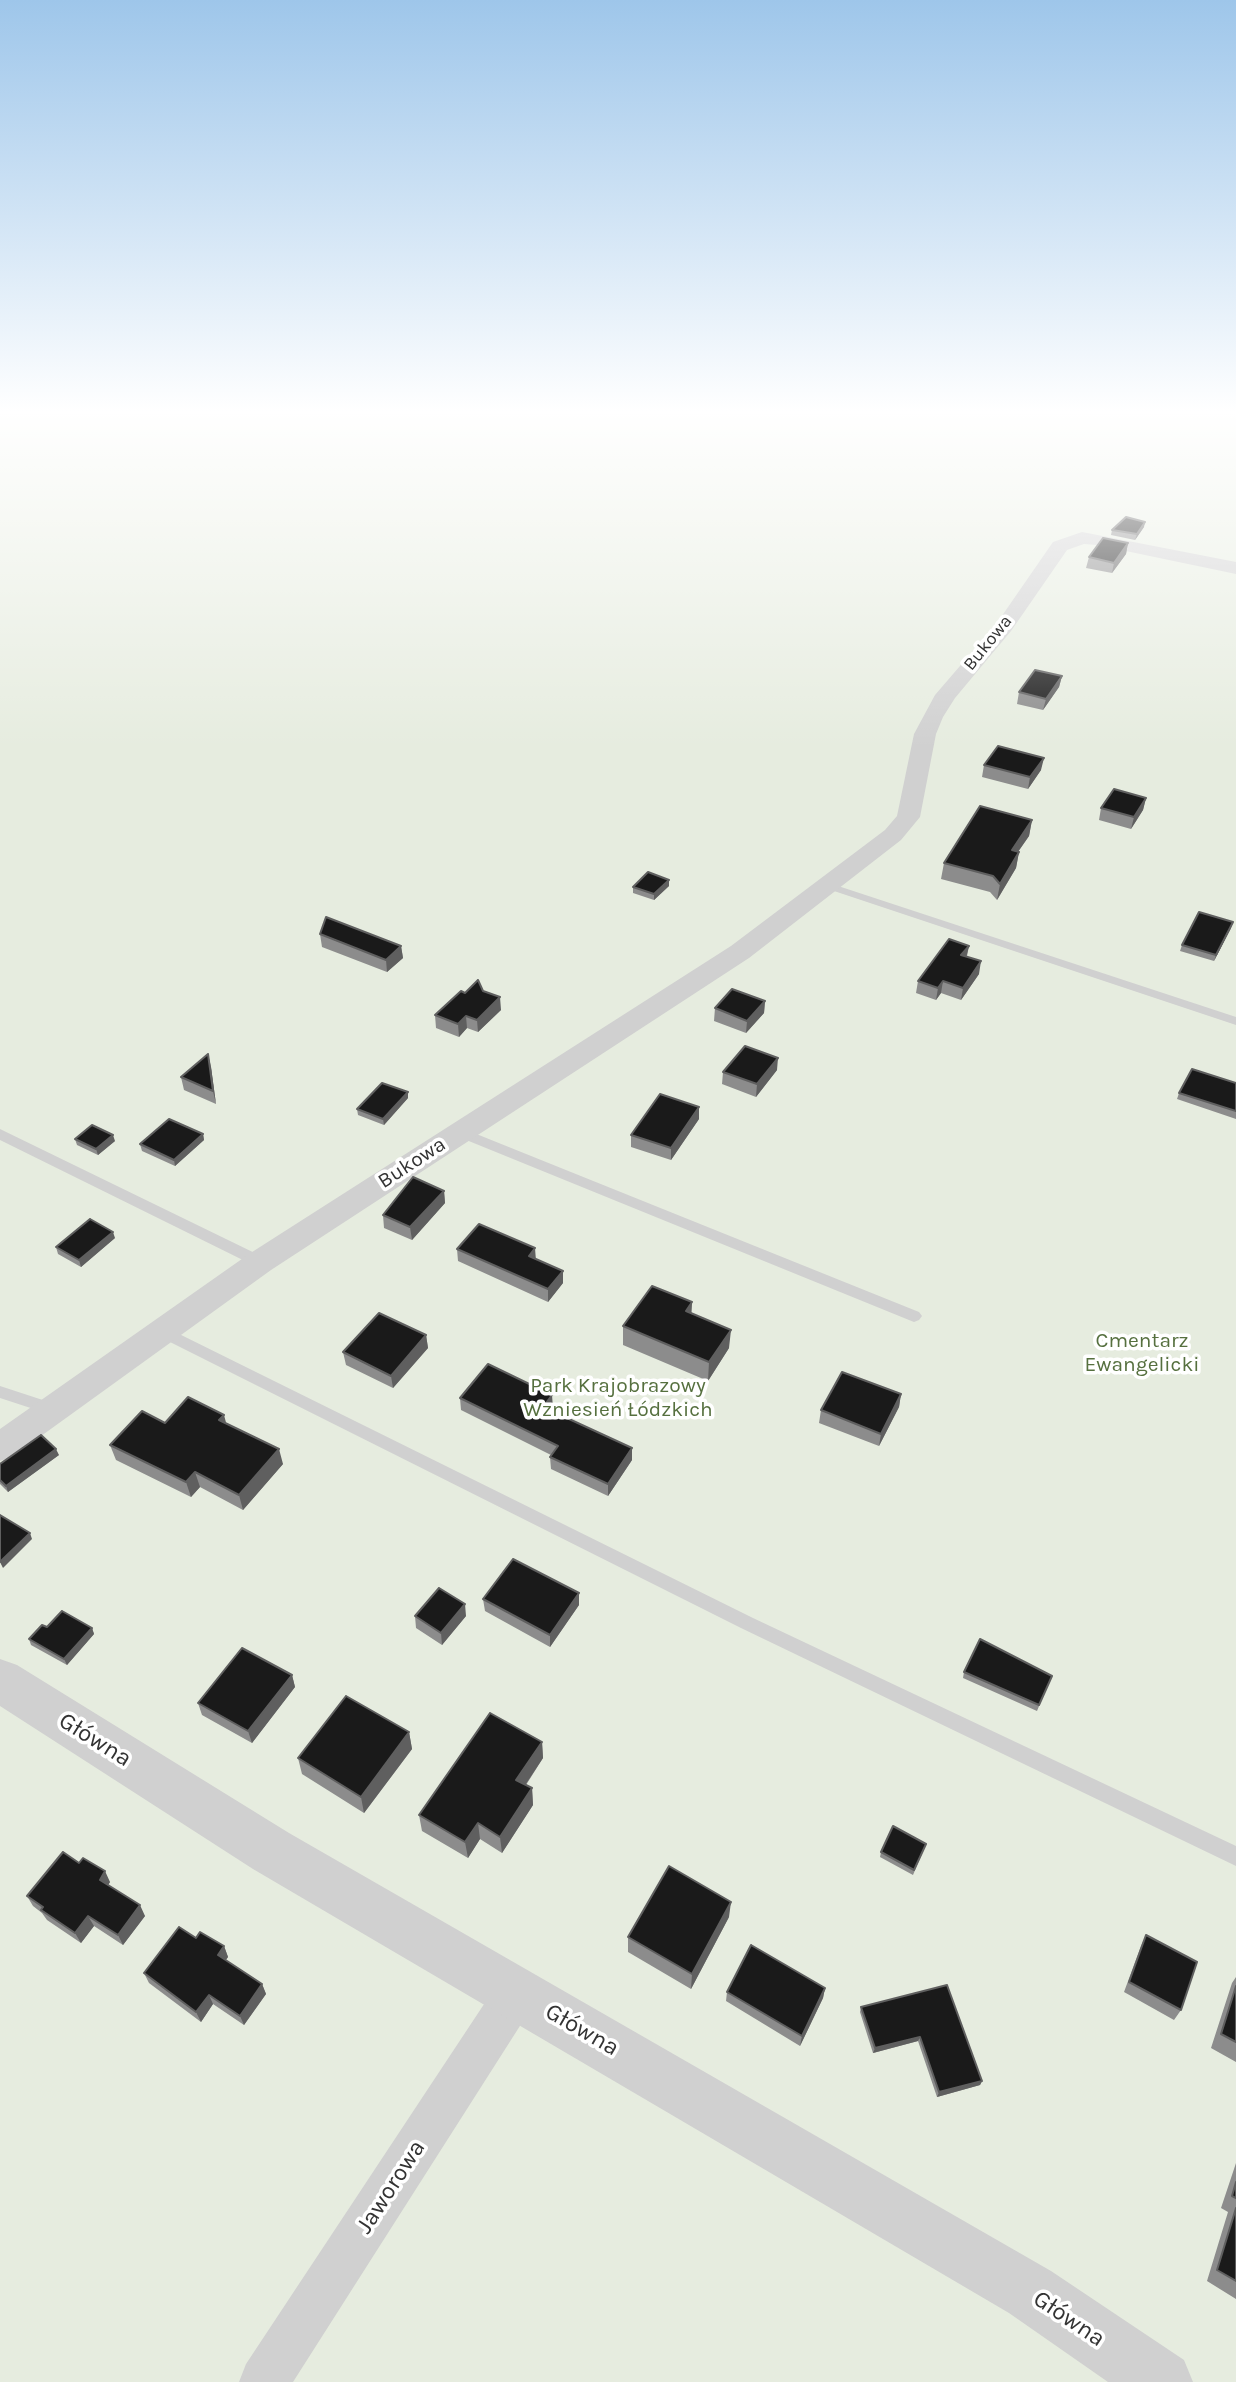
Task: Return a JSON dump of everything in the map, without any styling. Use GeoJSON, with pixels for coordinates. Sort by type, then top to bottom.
{"type":"FeatureCollection","features":[{"type":"Feature","properties":{"kind":"street","name":"Bukowa"},"geometry":{"type":"LineString","coordinates":[[0,1447],[260,1262],[740,952],[829,886],[902,825],[911,806],[925,734],[932,716],[946,695],[1004,627],[1060,546],[1082,538],[1097,539],[1236,568]]}},
{"type":"Feature","properties":{"kind":"street","name":"Główna"},"geometry":{"type":"LineString","coordinates":[[0,1680],[271,1852],[517,1992],[1030,2292],[1162,2382]]}},
{"type":"Feature","properties":{"kind":"street","name":"Jaworowa"},"geometry":{"type":"LineString","coordinates":[[264,2382],[517,1992]]}},
{"type":"Feature","properties":{"kind":"lane"},"geometry":{"type":"LineString","coordinates":[[829,886],[1236,1021]]}},
{"type":"Feature","properties":{"kind":"lane"},"geometry":{"type":"LineString","coordinates":[[459,1132],[914,1316]]}},
{"type":"Feature","properties":{"kind":"lane"},"geometry":{"type":"LineString","coordinates":[[0,1135],[260,1262]]}},
{"type":"Feature","properties":{"kind":"lane"},"geometry":{"type":"LineString","coordinates":[[163,1332],[747,1623],[1236,1856]]}},
{"type":"Feature","properties":{"kind":"lane"},"geometry":{"type":"LineString","coordinates":[[0,1392],[55,1410]]}},
{"type":"Feature","properties":{"kind":"green space","name":"Park Krajobrazowy Wzniesień Łódzkich"},"geometry":{"type":"Polygon","coordinates":[[[0,525],[1236,525],[1236,2382],[0,2382],[0,525]]]}},
{"type":"Feature","properties":{"kind":"building"},"geometry":{"type":"Polygon","coordinates":[[[1117,525],[1143,525],[1137,534],[1112,530],[1117,525]]]}},
{"type":"Feature","properties":{"kind":"building"},"geometry":{"type":"Polygon","coordinates":[[[1103,538],[1128,543],[1114,563],[1089,557],[1103,538]]]}},
{"type":"Feature","properties":{"kind":"building"},"geometry":{"type":"Polygon","coordinates":[[[1035,670],[1062,676],[1046,699],[1019,692],[1035,670]]]}},
{"type":"Feature","properties":{"kind":"building"},"geometry":{"type":"Polygon","coordinates":[[[998,746],[1044,758],[1030,777],[984,765],[998,746]]]}},
{"type":"Feature","properties":{"kind":"building"},"geometry":{"type":"Polygon","coordinates":[[[1114,789],[1146,798],[1134,817],[1101,808],[1114,789]]]}},
{"type":"Feature","properties":{"kind":"building"},"geometry":{"type":"Polygon","coordinates":[[[980,806],[1032,820],[1012,850],[1019,852],[1000,884],[993,876],[944,863],[980,806]]]}},
{"type":"Feature","properties":{"kind":"building"},"geometry":{"type":"Polygon","coordinates":[[[648,872],[669,880],[654,894],[633,887],[648,872]]]}},
{"type":"Feature","properties":{"kind":"building"},"geometry":{"type":"Polygon","coordinates":[[[1199,912],[1233,922],[1216,955],[1182,945],[1199,912]]]}},
{"type":"Feature","properties":{"kind":"building"},"geometry":{"type":"Polygon","coordinates":[[[326,917],[401,946],[386,960],[320,934],[326,917]]]}},
{"type":"Feature","properties":{"kind":"building"},"geometry":{"type":"Polygon","coordinates":[[[949,939],[969,946],[961,955],[981,961],[963,988],[943,981],[938,988],[918,981],[949,939]]]}},
{"type":"Feature","properties":{"kind":"building"},"geometry":{"type":"Polygon","coordinates":[[[478,980],[483,991],[500,997],[477,1020],[466,1016],[458,1024],[435,1015],[461,991],[465,993],[478,980]]]}},
{"type":"Feature","properties":{"kind":"building"},"geometry":{"type":"Polygon","coordinates":[[[732,989],[765,1001],[747,1021],[715,1008],[732,989]]]}},
{"type":"Feature","properties":{"kind":"building"},"geometry":{"type":"Polygon","coordinates":[[[745,1046],[778,1058],[757,1084],[723,1072],[745,1046]]]}},
{"type":"Feature","properties":{"kind":"building"},"geometry":{"type":"Polygon","coordinates":[[[208,1054],[213,1091],[181,1077],[208,1054]]]}},
{"type":"Feature","properties":{"kind":"building"},"geometry":{"type":"Polygon","coordinates":[[[1192,1069],[1236,1083],[1236,1111],[1179,1093],[1192,1069]]]}},
{"type":"Feature","properties":{"kind":"building"},"geometry":{"type":"Polygon","coordinates":[[[382,1083],[408,1092],[383,1119],[357,1109],[382,1083]]]}},
{"type":"Feature","properties":{"kind":"building"},"geometry":{"type":"Polygon","coordinates":[[[660,1094],[699,1107],[671,1148],[631,1135],[660,1094]]]}},
{"type":"Feature","properties":{"kind":"building"},"geometry":{"type":"Polygon","coordinates":[[[169,1119],[203,1134],[174,1160],[140,1144],[169,1119]]]}},
{"type":"Feature","properties":{"kind":"building"},"geometry":{"type":"Polygon","coordinates":[[[92,1125],[113,1135],[96,1149],[75,1139],[92,1125]]]}},
{"type":"Feature","properties":{"kind":"building"},"geometry":{"type":"Polygon","coordinates":[[[413,1177],[444,1191],[410,1227],[383,1215],[413,1177]]]}},
{"type":"Feature","properties":{"kind":"building"},"geometry":{"type":"Polygon","coordinates":[[[90,1219],[113,1232],[79,1260],[56,1247],[90,1219]]]}},
{"type":"Feature","properties":{"kind":"building"},"geometry":{"type":"Polygon","coordinates":[[[479,1224],[535,1248],[529,1256],[563,1271],[548,1289],[457,1249],[479,1224]]]}},
{"type":"Feature","properties":{"kind":"building"},"geometry":{"type":"Polygon","coordinates":[[[652,1286],[692,1302],[686,1311],[731,1330],[709,1362],[623,1326],[652,1286]]]}},
{"type":"Feature","properties":{"kind":"building"},"geometry":{"type":"Polygon","coordinates":[[[379,1313],[426,1335],[391,1376],[343,1352],[379,1313]]]}},
{"type":"Feature","properties":{"kind":"building"},"geometry":{"type":"Polygon","coordinates":[[[488,1364],[552,1395],[543,1407],[632,1448],[608,1484],[550,1457],[558,1446],[460,1398],[488,1364]]]}},
{"type":"Feature","properties":{"kind":"building"},"geometry":{"type":"Polygon","coordinates":[[[842,1372],[901,1394],[881,1434],[821,1410],[842,1372]]]}},
{"type":"Feature","properties":{"kind":"building"},"geometry":{"type":"Polygon","coordinates":[[[188,1397],[224,1415],[219,1420],[279,1449],[239,1495],[195,1472],[186,1482],[110,1445],[142,1411],[165,1423],[188,1397]]]}},
{"type":"Feature","properties":{"kind":"building"},"geometry":{"type":"Polygon","coordinates":[[[41,1435],[56,1449],[6,1486],[0,1480],[0,1464],[41,1435]]]}},
{"type":"Feature","properties":{"kind":"building"},"geometry":{"type":"Polygon","coordinates":[[[0,1515],[30,1533],[0,1562],[0,1515]]]}},
{"type":"Feature","properties":{"kind":"building"},"geometry":{"type":"Polygon","coordinates":[[[513,1559],[579,1593],[550,1635],[483,1599],[513,1559]]]}},
{"type":"Feature","properties":{"kind":"building"},"geometry":{"type":"Polygon","coordinates":[[[439,1588],[465,1604],[441,1633],[415,1616],[439,1588]]]}},
{"type":"Feature","properties":{"kind":"building"},"geometry":{"type":"Polygon","coordinates":[[[62,1611],[92,1628],[64,1659],[29,1639],[42,1625],[47,1627],[62,1611]]]}},
{"type":"Feature","properties":{"kind":"building"},"geometry":{"type":"Polygon","coordinates":[[[980,1639],[1052,1676],[1039,1705],[964,1672],[980,1639]]]}},
{"type":"Feature","properties":{"kind":"building"},"geometry":{"type":"Polygon","coordinates":[[[242,1648],[292,1675],[248,1731],[198,1703],[242,1648]]]}},
{"type":"Feature","properties":{"kind":"building"},"geometry":{"type":"Polygon","coordinates":[[[346,1696],[409,1732],[361,1797],[298,1758],[346,1696]]]}},
{"type":"Feature","properties":{"kind":"building"},"geometry":{"type":"Polygon","coordinates":[[[490,1713],[542,1742],[516,1780],[532,1788],[500,1837],[478,1823],[465,1842],[419,1815],[490,1713]]]}},
{"type":"Feature","properties":{"kind":"building"},"geometry":{"type":"Polygon","coordinates":[[[893,1826],[926,1844],[914,1870],[881,1852],[893,1826]]]}},
{"type":"Feature","properties":{"kind":"building"},"geometry":{"type":"Polygon","coordinates":[[[63,1852],[79,1863],[83,1858],[105,1871],[100,1880],[140,1905],[118,1935],[88,1916],[75,1933],[41,1910],[43,1907],[27,1896],[63,1852]]]}},
{"type":"Feature","properties":{"kind":"building"},"geometry":{"type":"Polygon","coordinates":[[[669,1866],[731,1902],[692,1974],[628,1937],[669,1866]]]}},
{"type":"Feature","properties":{"kind":"building"},"geometry":{"type":"Polygon","coordinates":[[[179,1927],[196,1938],[200,1932],[224,1946],[218,1955],[262,1984],[240,2016],[209,1995],[196,2012],[144,1973],[179,1927]]]}},
{"type":"Feature","properties":{"kind":"building"},"geometry":{"type":"Polygon","coordinates":[[[1146,1935],[1197,1962],[1181,2010],[1129,1982],[1146,1935]]]}},
{"type":"Feature","properties":{"kind":"building"},"geometry":{"type":"Polygon","coordinates":[[[751,1945],[825,1988],[802,2036],[727,1992],[751,1945]]]}},
{"type":"Feature","properties":{"kind":"building"},"geometry":{"type":"Polygon","coordinates":[[[947,1985],[982,2081],[939,2092],[920,2037],[875,2048],[861,2007],[947,1985]]]}},
{"type":"Feature","properties":{"kind":"building"},"geometry":{"type":"Polygon","coordinates":[[[1236,1986],[1236,2042],[1221,2034],[1236,1986]]]}},
{"type":"Feature","properties":{"kind":"building"},"geometry":{"type":"Polygon","coordinates":[[[1236,2182],[1236,2198],[1232,2196],[1236,2182]]]}},
{"type":"Feature","properties":{"kind":"building"},"geometry":{"type":"Polygon","coordinates":[[[1236,2208],[1236,2281],[1217,2270],[1236,2208]]]}},
{"type":"Feature","properties":{"kind":"park label","name":"Cmentarz Ewangelicki"},"geometry":{"type":"Point","coordinates":[1142,1353]}}]}
